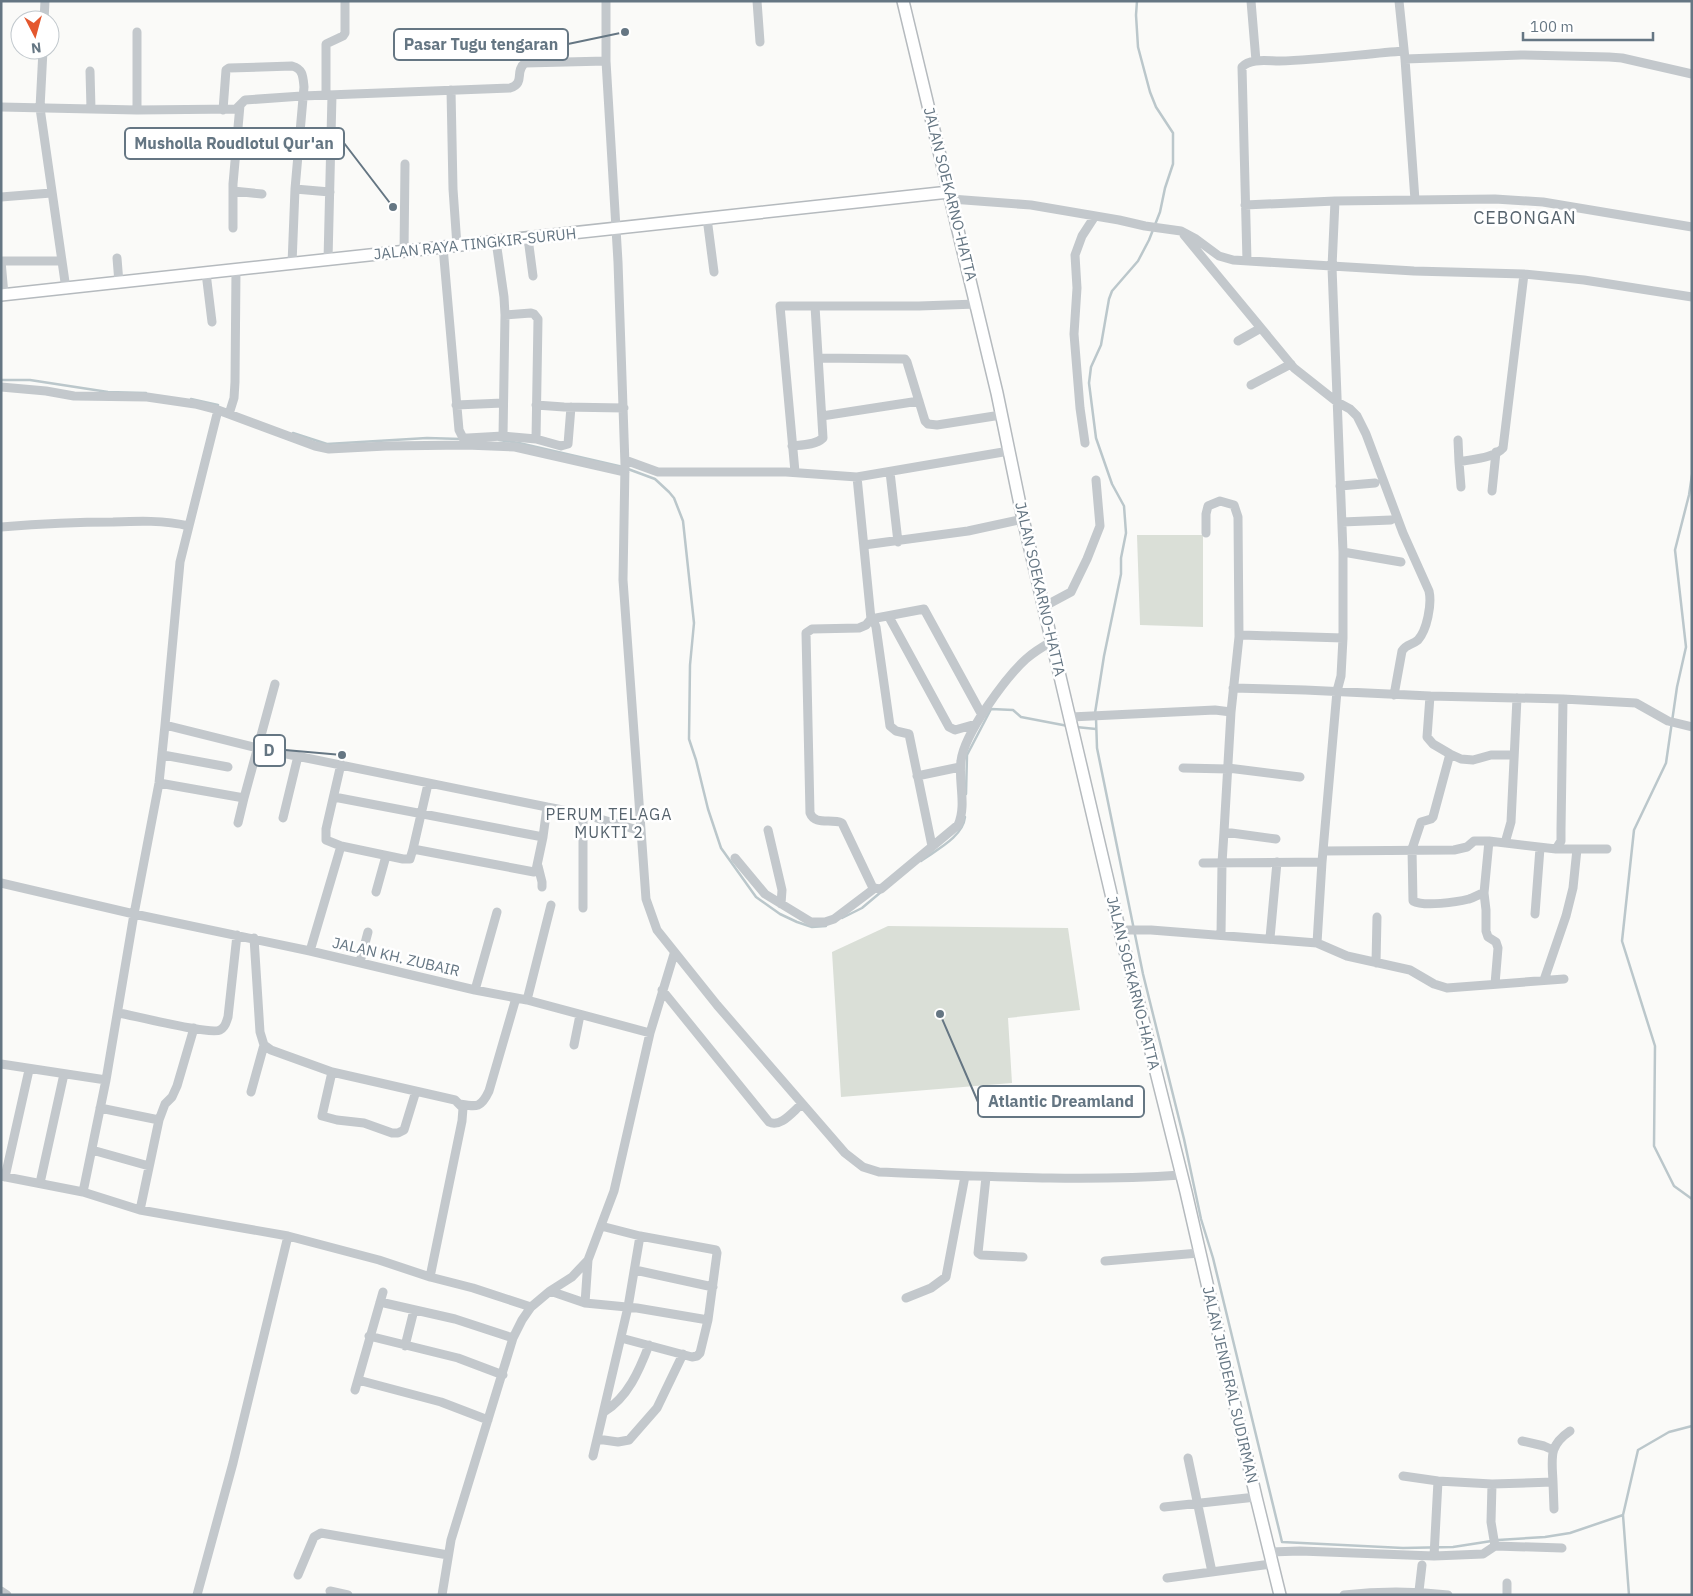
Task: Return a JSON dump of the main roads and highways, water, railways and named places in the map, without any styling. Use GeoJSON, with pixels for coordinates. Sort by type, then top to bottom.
{"type":"FeatureCollection","features":[{"type":"Feature","properties":{"kind":"main road","name":"JALAN SOEKARNO-HATTA"},"geometry":{"type":"LineString","coordinates":[[903,1],[976,304],[1052,642],[1181,1175]]}},
{"type":"Feature","properties":{"kind":"main road","name":"JALAN RAYA TINGKIR-SURUH"},"geometry":{"type":"LineString","coordinates":[[2,295],[707,218],[950,195]]}},
{"type":"Feature","properties":{"kind":"main road","name":"JALAN JENDERAL SUDIRMAN"},"geometry":{"type":"LineString","coordinates":[[1181,1175],[1280,1595]]}},
{"type":"Feature","properties":{"kind":"waterway"},"geometry":{"type":"LineString","coordinates":[[1095,713],[1104,656],[1121,574],[1121,558],[1126,533],[1124,506],[1112,484],[1096,438],[1089,383],[1091,367],[1101,345],[1112,291],[1138,261],[1149,240],[1160,212],[1173,164],[1173,133],[1156,107],[1138,47],[1137,1]]}},
{"type":"Feature","properties":{"kind":"waterway"},"geometry":{"type":"LineString","coordinates":[[1,380],[30,380],[108,392],[146,393]]}},
{"type":"Feature","properties":{"kind":"waterway"},"geometry":{"type":"LineString","coordinates":[[191,399],[218,405]]}},
{"type":"Feature","properties":{"kind":"waterway"},"geometry":{"type":"LineString","coordinates":[[293,433],[327,444],[427,438],[461,439]]}},
{"type":"Feature","properties":{"kind":"waterway"},"geometry":{"type":"LineString","coordinates":[[499,440],[623,467]]}},
{"type":"Feature","properties":{"kind":"waterway"},"geometry":{"type":"LineString","coordinates":[[628,469],[655,479],[669,492],[674,498],[683,521],[694,623],[690,665],[689,739],[721,848],[756,897],[780,914],[797,922],[812,927],[826,926]]}},
{"type":"Feature","properties":{"kind":"waterway"},"geometry":{"type":"LineString","coordinates":[[1692,475],[1675,550],[1686,647],[1677,687],[1666,763],[1634,830],[1622,941],[1655,1046],[1654,1146],[1674,1186],[1692,1199]]}},
{"type":"Feature","properties":{"kind":"waterway"},"geometry":{"type":"LineString","coordinates":[[966,794],[967,755],[991,709],[1013,710],[1021,717],[1068,726]]}},
{"type":"Feature","properties":{"kind":"waterway"},"geometry":{"type":"LineString","coordinates":[[1096,718],[1097,748],[1143,974],[1184,1139],[1201,1219],[1213,1258],[1282,1542],[1403,1548],[1453,1547],[1498,1540],[1545,1537],[1570,1533],[1623,1515]]}},
{"type":"Feature","properties":{"kind":"waterway"},"geometry":{"type":"LineString","coordinates":[[1076,727],[1096,729]]}},
{"type":"Feature","properties":{"kind":"waterway"},"geometry":{"type":"LineString","coordinates":[[921,861],[954,837],[963,824],[965,817]]}},
{"type":"Feature","properties":{"kind":"waterway"},"geometry":{"type":"LineString","coordinates":[[842,918],[862,908],[881,892]]}},
{"type":"Feature","properties":{"kind":"waterway"},"geometry":{"type":"LineString","coordinates":[[1629,1595],[1623,1515],[1638,1450],[1669,1432],[1692,1426]]}},
{"type":"Feature","properties":{"kind":"place","name":"Pasar Tugu tengaran"},"geometry":{"type":"Point","coordinates":[625,32]}},
{"type":"Feature","properties":{"kind":"place","name":"Musholla Roudlotul Qur'an"},"geometry":{"type":"Point","coordinates":[393,207]}},
{"type":"Feature","properties":{"kind":"place","name":"D"},"geometry":{"type":"Point","coordinates":[342,755]}},
{"type":"Feature","properties":{"kind":"place","name":"Atlantic Dreamland"},"geometry":{"type":"Point","coordinates":[940,1014]}},
{"type":"Feature","properties":{"kind":"district","name":"CEBONGAN"},"geometry":{"type":"Point","coordinates":[1525,218]}},
{"type":"Feature","properties":{"kind":"district","name":"PERUM TELAGA MUKTI 2"},"geometry":{"type":"Point","coordinates":[609,823]}}]}
